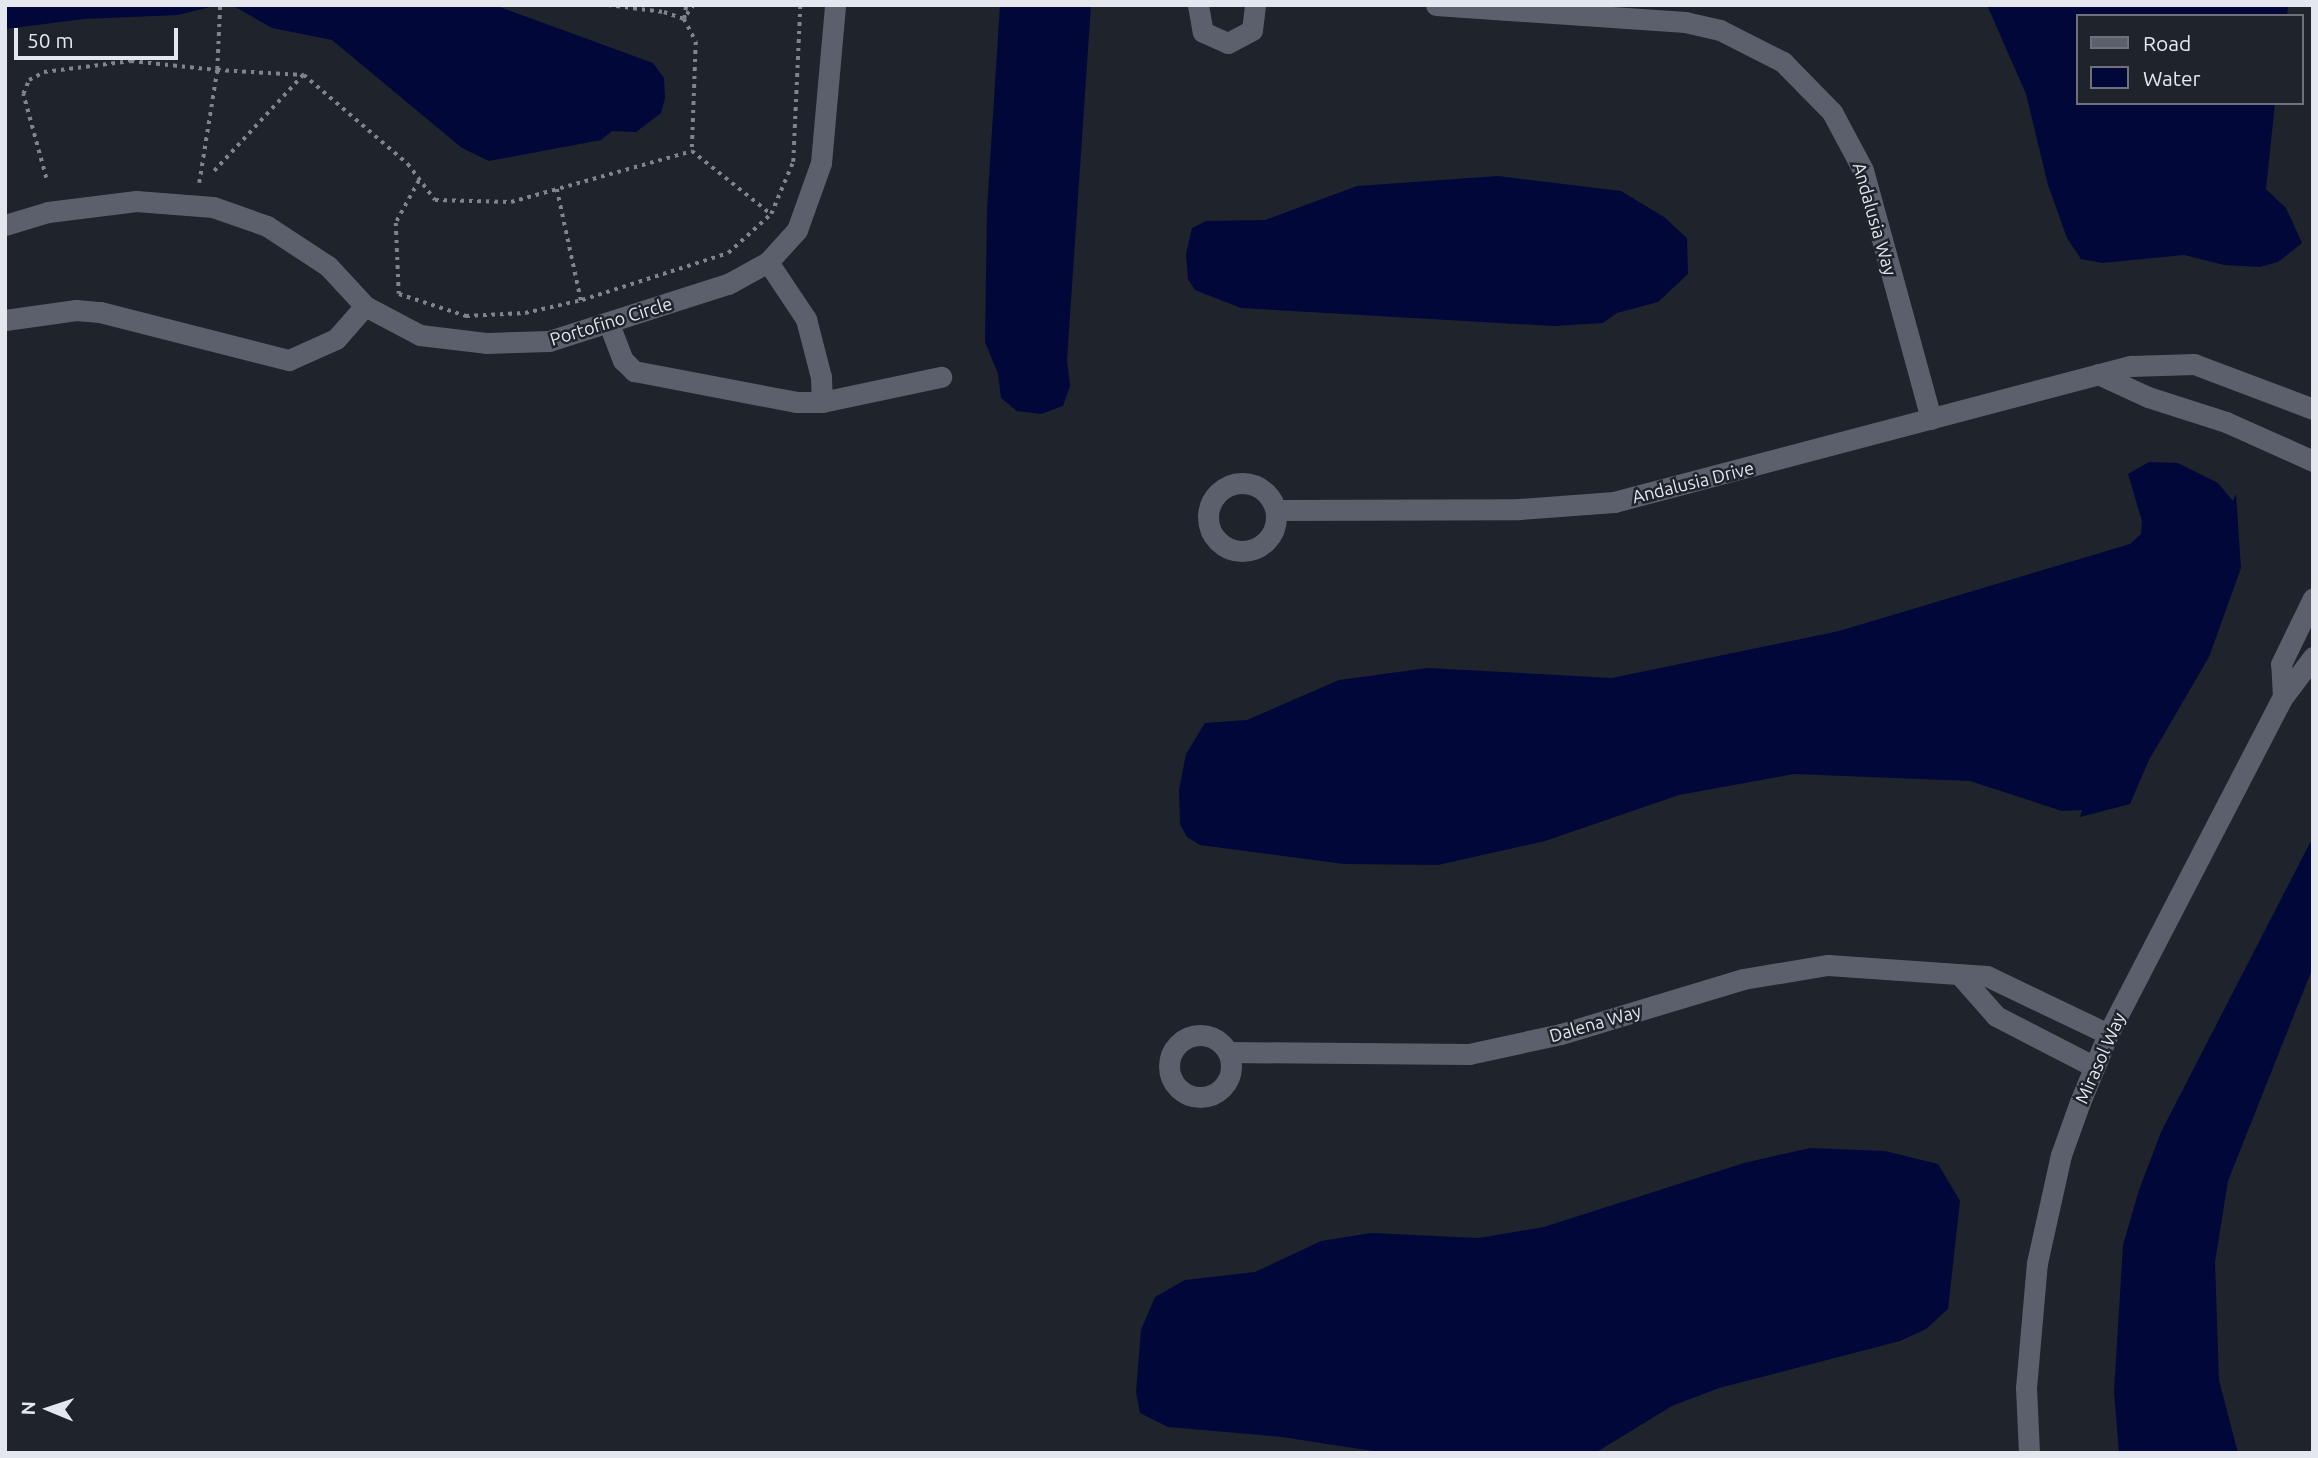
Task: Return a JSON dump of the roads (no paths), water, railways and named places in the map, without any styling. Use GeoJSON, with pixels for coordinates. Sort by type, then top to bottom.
{"type":"FeatureCollection","features":[{"type":"Feature","properties":{"kind":"street","name":"Portofino Circle"},"geometry":{"type":"LineString","coordinates":[[5,225],[48,212],[136,201],[213,206],[267,226],[328,266],[365,306],[420,335],[486,343],[549,341],[729,284],[768,262],[797,230],[821,163],[835,5]]}},
{"type":"Feature","properties":{"kind":"street"},"geometry":{"type":"LineString","coordinates":[[1198,5],[1203,32],[1228,43],[1252,30],[1255,5]]}},
{"type":"Feature","properties":{"kind":"street","name":"Andalusia Way"},"geometry":{"type":"LineString","coordinates":[[1436,5],[1685,22],[1742,39],[1783,62],[1832,112],[1863,170],[1931,419]]}},
{"type":"Feature","properties":{"kind":"street"},"geometry":{"type":"LineString","coordinates":[[768,262],[806,319],[821,377],[822,402]]}},
{"type":"Feature","properties":{"kind":"street"},"geometry":{"type":"LineString","coordinates":[[5,320],[76,310],[100,312],[289,360],[336,339],[365,306]]}},
{"type":"Feature","properties":{"kind":"street"},"geometry":{"type":"LineString","coordinates":[[609,324],[623,360],[634,371],[796,402],[822,402],[941,377]]}},
{"type":"Feature","properties":{"kind":"street","name":"Andalusia Drive"},"geometry":{"type":"LineString","coordinates":[[1276,510],[1530,509],[1614,502],[2130,366],[2194,364],[2313,409]]}},
{"type":"Feature","properties":{"kind":"street"},"geometry":{"type":"LineString","coordinates":[[2098,374],[2148,397],[2226,422],[2313,461]]}},
{"type":"Feature","properties":{"kind":"street","name":"Mirasol Way"},"geometry":{"type":"LineString","coordinates":[[2283,697],[2281,664],[2313,598]]}},
{"type":"Feature","properties":{"kind":"street","name":"Mirasol Way"},"geometry":{"type":"LineString","coordinates":[[2029,1453],[2026,1388],[2036,1264],[2061,1155],[2108,1034],[2283,697],[2313,657]]}},
{"type":"Feature","properties":{"kind":"street","name":"Dalena Way"},"geometry":{"type":"LineString","coordinates":[[1228,1052],[1469,1054],[1561,1034],[1755,977],[1828,965],[1987,976],[2108,1034]]}},
{"type":"Feature","properties":{"kind":"street"},"geometry":{"type":"LineString","coordinates":[[1959,974],[1996,1016],[2095,1066]]}},
{"type":"Feature","properties":{"kind":"water"},"geometry":{"type":"Polygon","coordinates":[[[5,5],[218,5],[178,15],[84,19],[5,29],[5,5]]]}},
{"type":"Feature","properties":{"kind":"water"},"geometry":{"type":"Polygon","coordinates":[[[232,5],[494,5],[653,63],[664,78],[665,98],[661,113],[636,132],[612,131],[601,140],[489,161],[462,148],[332,40],[272,28],[232,5]]]}},
{"type":"Feature","properties":{"kind":"water"},"geometry":{"type":"Polygon","coordinates":[[[1000,5],[1091,5],[1067,360],[1070,386],[1063,406],[1041,414],[1017,411],[1001,398],[998,374],[985,342],[987,209],[1000,5]]]}},
{"type":"Feature","properties":{"kind":"water"},"geometry":{"type":"Polygon","coordinates":[[[1987,5],[2288,5],[2287,14],[2076,14],[2076,105],[2275,105],[2266,189],[2286,208],[2302,243],[2278,262],[2260,267],[2224,265],[2184,255],[2102,263],[2081,259],[2067,238],[2048,185],[2026,94],[1987,5]]]}},
{"type":"Feature","properties":{"kind":"water"},"geometry":{"type":"Polygon","coordinates":[[[1498,176],[1621,191],[1664,217],[1687,238],[1688,274],[1658,302],[1617,313],[1603,323],[1554,326],[1241,308],[1195,290],[1188,279],[1186,254],[1192,228],[1206,221],[1265,220],[1357,186],[1498,176]]]}},
{"type":"Feature","properties":{"kind":"water"},"geometry":{"type":"Polygon","coordinates":[[[2149,462],[2178,463],[2218,483],[2233,501],[2236,494],[2241,568],[2209,657],[2149,760],[2130,804],[2080,817],[2082,810],[2062,811],[1970,781],[1794,774],[1679,795],[1545,841],[1438,865],[1344,864],[1200,845],[1187,837],[1180,824],[1179,790],[1186,754],[1205,723],[1247,720],[1339,680],[1428,668],[1612,678],[1839,631],[2130,544],[2141,534],[2142,521],[2128,474],[2149,462]]]}},
{"type":"Feature","properties":{"kind":"water"},"geometry":{"type":"Polygon","coordinates":[[[2313,837],[2313,967],[2228,1181],[2215,1262],[2219,1380],[2238,1453],[2119,1453],[2114,1392],[2123,1245],[2139,1190],[2161,1132],[2313,837]]]}},
{"type":"Feature","properties":{"kind":"water"},"geometry":{"type":"Polygon","coordinates":[[[1810,1148],[1885,1151],[1938,1164],[1960,1201],[1948,1309],[1926,1329],[1900,1341],[1719,1388],[1672,1406],[1595,1453],[1386,1453],[1282,1437],[1168,1427],[1140,1413],[1136,1392],[1141,1330],[1155,1297],[1185,1280],[1255,1272],[1321,1241],[1371,1233],[1479,1238],[1544,1227],[1744,1163],[1810,1148]]]}}]}
